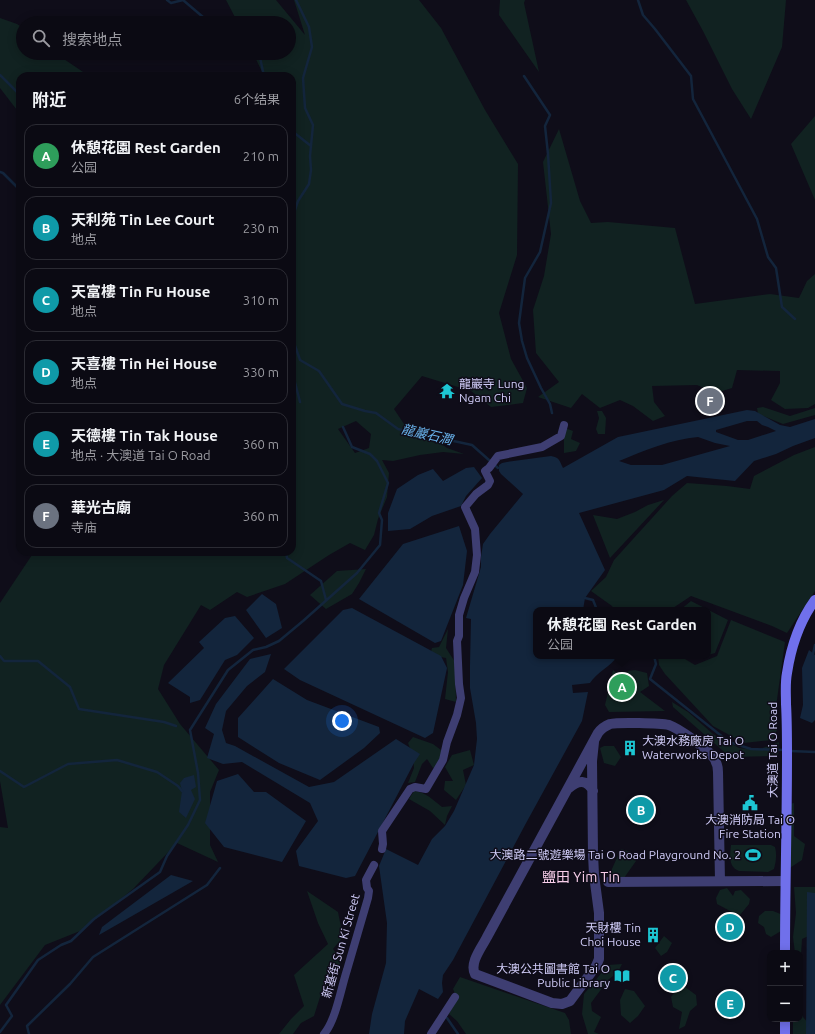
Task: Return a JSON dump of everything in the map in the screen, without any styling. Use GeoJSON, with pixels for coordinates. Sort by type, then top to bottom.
{"type":"FeatureCollection","features":[{"type":"Feature","properties":{"kind":"main road","name":"大澳道 Tai O Road"},"geometry":{"type":"LineString","coordinates":[[785,950],[787,675],[793,646],[798,631],[807,611],[815,600]]}},
{"type":"Feature","properties":{"kind":"main road"},"geometry":{"type":"LineString","coordinates":[[785,1022],[785,1034]]}},
{"type":"Feature","properties":{"kind":"street"},"geometry":{"type":"LineString","coordinates":[[382,849],[382,831],[410,789],[415,787],[426,789],[443,760],[447,742],[462,698],[458,684],[457,641],[459,636],[459,615],[464,598],[475,572],[477,555],[475,529],[465,507],[476,494],[488,485],[490,481],[484,471],[489,468],[498,456],[542,447],[560,436],[564,425]]}},
{"type":"Feature","properties":{"kind":"street"},"geometry":{"type":"LineString","coordinates":[[594,742],[592,761],[593,854],[599,913],[599,959],[596,966],[570,1001],[562,1004],[557,1004],[478,975],[474,972],[473,967],[475,960],[487,937],[594,742],[601,730],[606,726],[612,724],[665,724],[680,730],[711,754],[716,762],[718,772],[720,881]]}},
{"type":"Feature","properties":{"kind":"street"},"geometry":{"type":"LineString","coordinates":[[567,791],[574,784],[583,782],[589,785],[593,791]]}},
{"type":"Feature","properties":{"kind":"street","name":"新基街 Sun Ki Street"},"geometry":{"type":"LineString","coordinates":[[324,1034],[332,1019],[340,995],[368,898],[369,891],[366,880],[374,865]]}},
{"type":"Feature","properties":{"kind":"street"},"geometry":{"type":"LineString","coordinates":[[608,882],[785,881]]}},
{"type":"Feature","properties":{"kind":"street"},"geometry":{"type":"LineString","coordinates":[[431,1034],[455,997]]}},
{"type":"Feature","properties":{"kind":"shaded area"},"geometry":{"type":"Polygon","coordinates":[[[226,0],[276,0],[289,16],[234,16],[226,0]]]}},
{"type":"Feature","properties":{"kind":"shaded area"},"geometry":{"type":"Polygon","coordinates":[[[294,0],[419,0],[441,28],[485,110],[518,164],[517,255],[499,313],[511,359],[527,388],[523,403],[491,407],[471,391],[422,376],[394,409],[406,427],[426,440],[436,440],[447,448],[464,454],[443,452],[393,461],[382,460],[389,473],[387,497],[378,519],[374,535],[365,550],[350,543],[285,584],[247,597],[237,592],[210,610],[201,605],[164,665],[158,689],[180,724],[219,770],[210,792],[210,845],[218,862],[177,843],[133,889],[80,931],[45,945],[0,1005],[0,827],[8,828],[0,781],[0,603],[31,556],[296,556],[296,72],[262,72],[256,60],[296,60],[296,24],[305,35],[294,0]],[[356,421],[338,429],[355,453],[369,448],[371,434],[356,421]]]}},
{"type":"Feature","properties":{"kind":"shaded area"},"geometry":{"type":"Polygon","coordinates":[[[500,0],[525,0],[524,3],[539,72],[499,15],[500,0]]]}},
{"type":"Feature","properties":{"kind":"shaded area"},"geometry":{"type":"Polygon","coordinates":[[[686,0],[786,0],[782,47],[751,119],[732,89],[686,0]]]}},
{"type":"Feature","properties":{"kind":"shaded area"},"geometry":{"type":"Polygon","coordinates":[[[0,18],[16,24],[16,60],[65,60],[83,72],[16,72],[16,109],[0,88],[0,18]]]}},
{"type":"Feature","properties":{"kind":"shaded area"},"geometry":{"type":"Polygon","coordinates":[[[815,116],[815,200],[791,144],[815,116]]]}},
{"type":"Feature","properties":{"kind":"shaded area"},"geometry":{"type":"Polygon","coordinates":[[[559,129],[580,201],[591,223],[608,222],[675,228],[695,304],[770,294],[799,298],[807,281],[815,274],[815,404],[808,408],[785,409],[771,400],[780,383],[780,371],[737,370],[732,388],[716,393],[697,385],[652,386],[654,402],[665,416],[653,421],[633,406],[620,400],[600,408],[582,394],[571,408],[538,397],[559,382],[536,353],[533,310],[544,276],[551,234],[543,162],[559,129]]]}},
{"type":"Feature","properties":{"kind":"shaded area"},"geometry":{"type":"Polygon","coordinates":[[[763,407],[790,416],[815,408],[815,415],[783,424],[758,414],[757,408],[763,407]]]}},
{"type":"Feature","properties":{"kind":"shaded area"},"geometry":{"type":"Polygon","coordinates":[[[597,411],[602,411],[606,418],[605,434],[598,434],[596,429],[599,418],[597,411]]]}},
{"type":"Feature","properties":{"kind":"shaded area"},"geometry":{"type":"Polygon","coordinates":[[[565,428],[573,431],[571,439],[580,443],[576,451],[564,453],[565,428]]]}},
{"type":"Feature","properties":{"kind":"shaded area"},"geometry":{"type":"Polygon","coordinates":[[[815,447],[815,591],[787,633],[691,596],[674,607],[612,607],[591,591],[606,577],[614,560],[672,496],[687,483],[750,489],[754,476],[794,455],[815,447]]]}},
{"type":"Feature","properties":{"kind":"shaded area"},"geometry":{"type":"Polygon","coordinates":[[[664,500],[610,558],[593,515],[617,519],[648,505],[664,500]]]}},
{"type":"Feature","properties":{"kind":"shaded area"},"geometry":{"type":"Polygon","coordinates":[[[366,569],[352,594],[326,609],[310,595],[337,571],[366,569]]]}},
{"type":"Feature","properties":{"kind":"shaded area"},"geometry":{"type":"Polygon","coordinates":[[[691,601],[703,607],[684,607],[691,601]]]}},
{"type":"Feature","properties":{"kind":"shaded area"},"geometry":{"type":"Polygon","coordinates":[[[711,611],[728,620],[715,653],[711,654],[711,611]]]}},
{"type":"Feature","properties":{"kind":"shaded area"},"geometry":{"type":"Polygon","coordinates":[[[731,620],[785,642],[775,714],[777,730],[772,740],[744,743],[713,726],[665,674],[659,665],[658,659],[685,659],[695,665],[717,656],[731,620]]]}},
{"type":"Feature","properties":{"kind":"shaded area"},"geometry":{"type":"Polygon","coordinates":[[[448,629],[446,648],[455,662],[456,702],[445,699],[448,672],[446,658],[430,655],[432,648],[439,647],[448,629]]]}},
{"type":"Feature","properties":{"kind":"shaded area"},"geometry":{"type":"Polygon","coordinates":[[[613,670],[624,679],[628,671],[635,670],[647,673],[649,686],[640,692],[665,711],[609,712],[605,705],[613,670]]]}},
{"type":"Feature","properties":{"kind":"shaded area"},"geometry":{"type":"Polygon","coordinates":[[[672,702],[688,712],[713,734],[739,748],[757,750],[779,742],[778,756],[730,757],[673,707],[672,702]]]}},
{"type":"Feature","properties":{"kind":"shaded area"},"geometry":{"type":"Polygon","coordinates":[[[413,737],[433,744],[441,750],[444,764],[433,768],[427,759],[422,764],[415,782],[408,783],[414,768],[413,756],[408,743],[413,737]]]}},
{"type":"Feature","properties":{"kind":"shaded area"},"geometry":{"type":"Polygon","coordinates":[[[604,746],[614,746],[621,757],[615,766],[604,763],[600,748],[604,746]]]}},
{"type":"Feature","properties":{"kind":"shaded area"},"geometry":{"type":"Polygon","coordinates":[[[470,750],[474,765],[463,770],[466,785],[456,800],[444,790],[445,781],[453,781],[445,767],[452,755],[470,750]]]}},
{"type":"Feature","properties":{"kind":"shaded area"},"geometry":{"type":"Polygon","coordinates":[[[414,791],[426,795],[442,807],[452,806],[447,816],[445,825],[430,811],[409,799],[414,791]]]}},
{"type":"Feature","properties":{"kind":"shaded area"},"geometry":{"type":"Polygon","coordinates":[[[794,803],[794,836],[805,844],[802,860],[788,869],[789,804],[794,803]]]}},
{"type":"Feature","properties":{"kind":"shaded area","name":"大澳路二號遊樂場 Tai O Road Playground No. 2"},"geometry":{"type":"Polygon","coordinates":[[[731,845],[771,845],[775,847],[776,858],[774,869],[768,872],[739,871],[735,869],[730,860],[731,845]]]}},
{"type":"Feature","properties":{"kind":"shaded area"},"geometry":{"type":"Polygon","coordinates":[[[621,849],[631,852],[636,861],[624,878],[612,876],[611,871],[621,849]]]}},
{"type":"Feature","properties":{"kind":"shaded area"},"geometry":{"type":"Polygon","coordinates":[[[794,887],[815,887],[815,933],[802,939],[801,950],[795,950],[793,937],[796,913],[794,887]]]}},
{"type":"Feature","properties":{"kind":"shaded area"},"geometry":{"type":"Polygon","coordinates":[[[727,888],[733,896],[735,891],[741,890],[750,899],[749,904],[740,915],[717,904],[716,898],[720,890],[727,888]]]}},
{"type":"Feature","properties":{"kind":"shaded area"},"geometry":{"type":"Polygon","coordinates":[[[307,891],[338,912],[343,937],[333,949],[341,960],[330,994],[320,997],[314,1016],[301,1023],[293,1034],[279,1034],[304,1006],[294,975],[328,944],[318,923],[307,891]]]}},
{"type":"Feature","properties":{"kind":"shaded area"},"geometry":{"type":"Polygon","coordinates":[[[765,911],[773,911],[783,915],[781,931],[771,937],[766,934],[764,927],[758,923],[759,916],[765,911]]]}},
{"type":"Feature","properties":{"kind":"shaded area"},"geometry":{"type":"Polygon","coordinates":[[[664,936],[672,943],[667,952],[661,956],[655,948],[664,936]]]}},
{"type":"Feature","properties":{"kind":"shaded area"},"geometry":{"type":"Polygon","coordinates":[[[622,964],[618,972],[608,980],[591,1003],[592,1011],[601,1017],[594,1032],[599,1034],[588,1034],[582,1014],[584,994],[608,965],[622,964]]]}},
{"type":"Feature","properties":{"kind":"shaded area"},"geometry":{"type":"Polygon","coordinates":[[[460,977],[565,1013],[569,1020],[571,1034],[466,1034],[457,1021],[449,1014],[457,998],[453,989],[460,977]]]}},
{"type":"Feature","properties":{"kind":"shaded area"},"geometry":{"type":"Polygon","coordinates":[[[681,984],[696,995],[697,1005],[690,1011],[685,1026],[679,1029],[682,1012],[673,1007],[671,997],[681,984]]]}},
{"type":"Feature","properties":{"kind":"shaded area"},"geometry":{"type":"Polygon","coordinates":[[[625,989],[634,991],[645,1006],[638,1016],[630,1023],[621,1015],[620,1000],[625,989]]]}},
{"type":"Feature","properties":{"kind":"shaded area"},"geometry":{"type":"Polygon","coordinates":[[[803,1017],[815,1031],[812,1034],[793,1034],[793,1022],[803,1022],[803,1017]]]}},
{"type":"Feature","properties":{"kind":"water"},"geometry":{"type":"Polygon","coordinates":[[[747,410],[755,411],[780,425],[790,427],[815,419],[815,438],[776,454],[754,461],[735,481],[687,476],[664,490],[579,513],[605,570],[585,598],[584,607],[533,607],[533,659],[615,659],[590,683],[572,685],[573,693],[588,692],[582,721],[453,960],[443,975],[443,992],[438,999],[419,989],[405,1021],[404,1034],[369,1034],[372,1014],[386,963],[387,923],[379,866],[386,849],[418,865],[432,839],[445,826],[454,811],[474,765],[477,739],[470,688],[471,619],[466,618],[481,567],[483,544],[523,494],[501,474],[499,471],[499,465],[507,462],[551,456],[560,461],[563,468],[618,437],[747,410]],[[747,421],[716,430],[716,432],[738,440],[748,440],[776,431],[762,425],[757,421],[747,421]],[[698,437],[688,438],[668,443],[619,461],[631,465],[662,465],[730,446],[698,437]]]}},
{"type":"Feature","properties":{"kind":"water"},"geometry":{"type":"Polygon","coordinates":[[[474,467],[482,478],[466,496],[461,506],[432,516],[410,529],[388,531],[388,513],[397,489],[418,475],[433,469],[443,481],[466,468],[474,467]]]}},
{"type":"Feature","properties":{"kind":"water"},"geometry":{"type":"Polygon","coordinates":[[[459,526],[467,551],[463,585],[441,641],[435,643],[359,599],[403,544],[459,526]]]}},
{"type":"Feature","properties":{"kind":"water"},"geometry":{"type":"Polygon","coordinates":[[[262,594],[276,604],[282,628],[266,638],[246,610],[262,594]]]}},
{"type":"Feature","properties":{"kind":"water"},"geometry":{"type":"Polygon","coordinates":[[[352,608],[441,656],[447,668],[433,733],[425,738],[300,680],[284,669],[343,610],[352,608]]]}},
{"type":"Feature","properties":{"kind":"water"},"geometry":{"type":"Polygon","coordinates":[[[235,616],[254,638],[237,655],[225,660],[200,700],[190,703],[190,697],[168,683],[204,648],[199,642],[225,618],[235,616]]]}},
{"type":"Feature","properties":{"kind":"water"},"geometry":{"type":"Polygon","coordinates":[[[809,650],[815,655],[815,720],[812,723],[800,718],[803,705],[802,668],[809,650]]]}},
{"type":"Feature","properties":{"kind":"water"},"geometry":{"type":"Polygon","coordinates":[[[271,654],[265,672],[247,686],[226,711],[222,730],[226,743],[235,746],[309,787],[334,782],[396,739],[420,754],[355,876],[346,878],[299,866],[296,851],[318,821],[310,803],[242,762],[223,764],[207,758],[214,734],[205,728],[216,704],[250,659],[271,654]]]}},
{"type":"Feature","properties":{"kind":"water"},"geometry":{"type":"Polygon","coordinates":[[[273,679],[307,700],[379,727],[380,733],[364,748],[320,780],[279,763],[238,737],[238,718],[273,679]]]}},
{"type":"Feature","properties":{"kind":"water"},"geometry":{"type":"Polygon","coordinates":[[[238,774],[254,792],[266,792],[306,821],[282,862],[224,847],[205,823],[217,781],[238,774]]]}},
{"type":"Feature","properties":{"kind":"water"},"geometry":{"type":"Polygon","coordinates":[[[194,775],[196,787],[191,790],[195,799],[186,818],[179,812],[182,791],[180,783],[184,778],[194,775]]]}},
{"type":"Feature","properties":{"kind":"water"},"geometry":{"type":"Polygon","coordinates":[[[171,875],[193,881],[99,935],[102,927],[171,875]]]}},
{"type":"Feature","properties":{"kind":"water"},"geometry":{"type":"Polygon","coordinates":[[[807,892],[815,893],[815,1034],[806,1034],[807,892]]]}},
{"type":"Feature","properties":{"kind":"waterway"},"geometry":{"type":"LineString","coordinates":[[167,0],[171,3],[183,0],[202,16]]}},
{"type":"Feature","properties":{"kind":"waterway","name":"龍巖石澗"},"geometry":{"type":"LineString","coordinates":[[296,0],[309,27],[312,47],[303,78],[305,108],[313,125],[309,184],[298,201],[296,207]]}},
{"type":"Feature","properties":{"kind":"waterway"},"geometry":{"type":"LineString","coordinates":[[638,0],[643,15],[691,76],[693,99],[757,219],[768,257],[776,268],[782,307],[795,319]]}},
{"type":"Feature","properties":{"kind":"waterway"},"geometry":{"type":"LineString","coordinates":[[261,60],[263,72]]}},
{"type":"Feature","properties":{"kind":"waterway"},"geometry":{"type":"LineString","coordinates":[[0,75],[16,91]]}},
{"type":"Feature","properties":{"kind":"waterway"},"geometry":{"type":"LineString","coordinates":[[524,76],[550,115],[545,126],[551,203],[540,252],[525,278],[519,323],[527,358],[550,404],[552,413]]}},
{"type":"Feature","properties":{"kind":"waterway"},"geometry":{"type":"LineString","coordinates":[[296,134],[311,146]]}},
{"type":"Feature","properties":{"kind":"waterway"},"geometry":{"type":"LineString","coordinates":[[0,172],[3,173],[16,186]]}},
{"type":"Feature","properties":{"kind":"waterway","name":"龍巖石澗"},"geometry":{"type":"LineString","coordinates":[[296,348],[300,360],[319,371],[342,404],[376,413],[398,429],[472,445],[498,468]]}},
{"type":"Feature","properties":{"kind":"waterway"},"geometry":{"type":"LineString","coordinates":[[296,386],[300,402]]}},
{"type":"Feature","properties":{"kind":"waterway"},"geometry":{"type":"LineString","coordinates":[[0,1032],[12,1016],[6,1005],[38,960],[61,945],[71,941],[94,919],[160,872],[167,856],[188,825],[200,800],[198,773],[190,730],[228,670],[253,650],[266,647],[279,641],[357,573],[380,545],[382,520],[379,513],[388,483],[377,461],[370,454],[352,447],[343,427]]}},
{"type":"Feature","properties":{"kind":"waterway"},"geometry":{"type":"LineString","coordinates":[[287,556],[287,558],[321,581],[326,600]]}},
{"type":"Feature","properties":{"kind":"waterway"},"geometry":{"type":"LineString","coordinates":[[585,598],[593,600],[596,607]]}},
{"type":"Feature","properties":{"kind":"waterway"},"geometry":{"type":"LineString","coordinates":[[813,654],[815,645]]}},
{"type":"Feature","properties":{"kind":"waterway"},"geometry":{"type":"LineString","coordinates":[[0,656],[4,661],[38,661],[70,687],[79,709],[164,722],[176,726]]}},
{"type":"Feature","properties":{"kind":"waterway"},"geometry":{"type":"LineString","coordinates":[[655,659],[656,664],[650,679],[729,742],[751,749],[785,750]]}},
{"type":"Feature","properties":{"kind":"waterway"},"geometry":{"type":"LineString","coordinates":[[790,751],[815,752]]}},
{"type":"Feature","properties":{"kind":"waterway"},"geometry":{"type":"LineString","coordinates":[[0,771],[24,787],[68,764],[117,760],[157,772],[178,786],[182,791]]}},
{"type":"Feature","properties":{"kind":"waterway"},"geometry":{"type":"LineString","coordinates":[[29,1034],[27,1026],[70,984],[93,957],[207,885],[220,868]]}},
{"type":"Feature","properties":{"kind":"waterway"},"geometry":{"type":"LineString","coordinates":[[447,1018],[458,1034]]}},
{"type":"Feature","properties":{"kind":"place","name":"龍巖寺 Lung Ngam Chi"},"geometry":{"type":"Point","coordinates":[447,391]}},
{"type":"Feature","properties":{"kind":"place","name":"華光古廟"},"geometry":{"type":"Point","coordinates":[710,401]}},
{"type":"Feature","properties":{"kind":"place","name":"休憩花園 Rest Garden"},"geometry":{"type":"Point","coordinates":[622,687]}},
{"type":"Feature","properties":{"kind":"place","name":"大澳水務廠房 Tai O Waterworks Depot"},"geometry":{"type":"Point","coordinates":[630,748]}},
{"type":"Feature","properties":{"kind":"place","name":"大澳消防局 Tai O Fire Station"},"geometry":{"type":"Point","coordinates":[750,803]}},
{"type":"Feature","properties":{"kind":"place","name":"天利苑 Tin Lee Court"},"geometry":{"type":"Point","coordinates":[641,810]}},
{"type":"Feature","properties":{"kind":"place","name":"大澳路二號遊樂場 Tai O Road Playground No. 2"},"geometry":{"type":"Point","coordinates":[753,855]}},
{"type":"Feature","properties":{"kind":"place","name":"天喜樓 Tin Hei House"},"geometry":{"type":"Point","coordinates":[730,927]}},
{"type":"Feature","properties":{"kind":"place","name":"天財樓 Tin Choi House"},"geometry":{"type":"Point","coordinates":[653,935]}},
{"type":"Feature","properties":{"kind":"place","name":"大澳公共圖書館 Tai O Public Library"},"geometry":{"type":"Point","coordinates":[622,976]}},
{"type":"Feature","properties":{"kind":"place","name":"天富樓 Tin Fu House"},"geometry":{"type":"Point","coordinates":[673,978]}},
{"type":"Feature","properties":{"kind":"place","name":"天德樓 Tin Tak House"},"geometry":{"type":"Point","coordinates":[730,1004]}},
{"type":"Feature","properties":{"kind":"district","name":"鹽田 Yim Tin"},"geometry":{"type":"Point","coordinates":[581,877]}}]}
